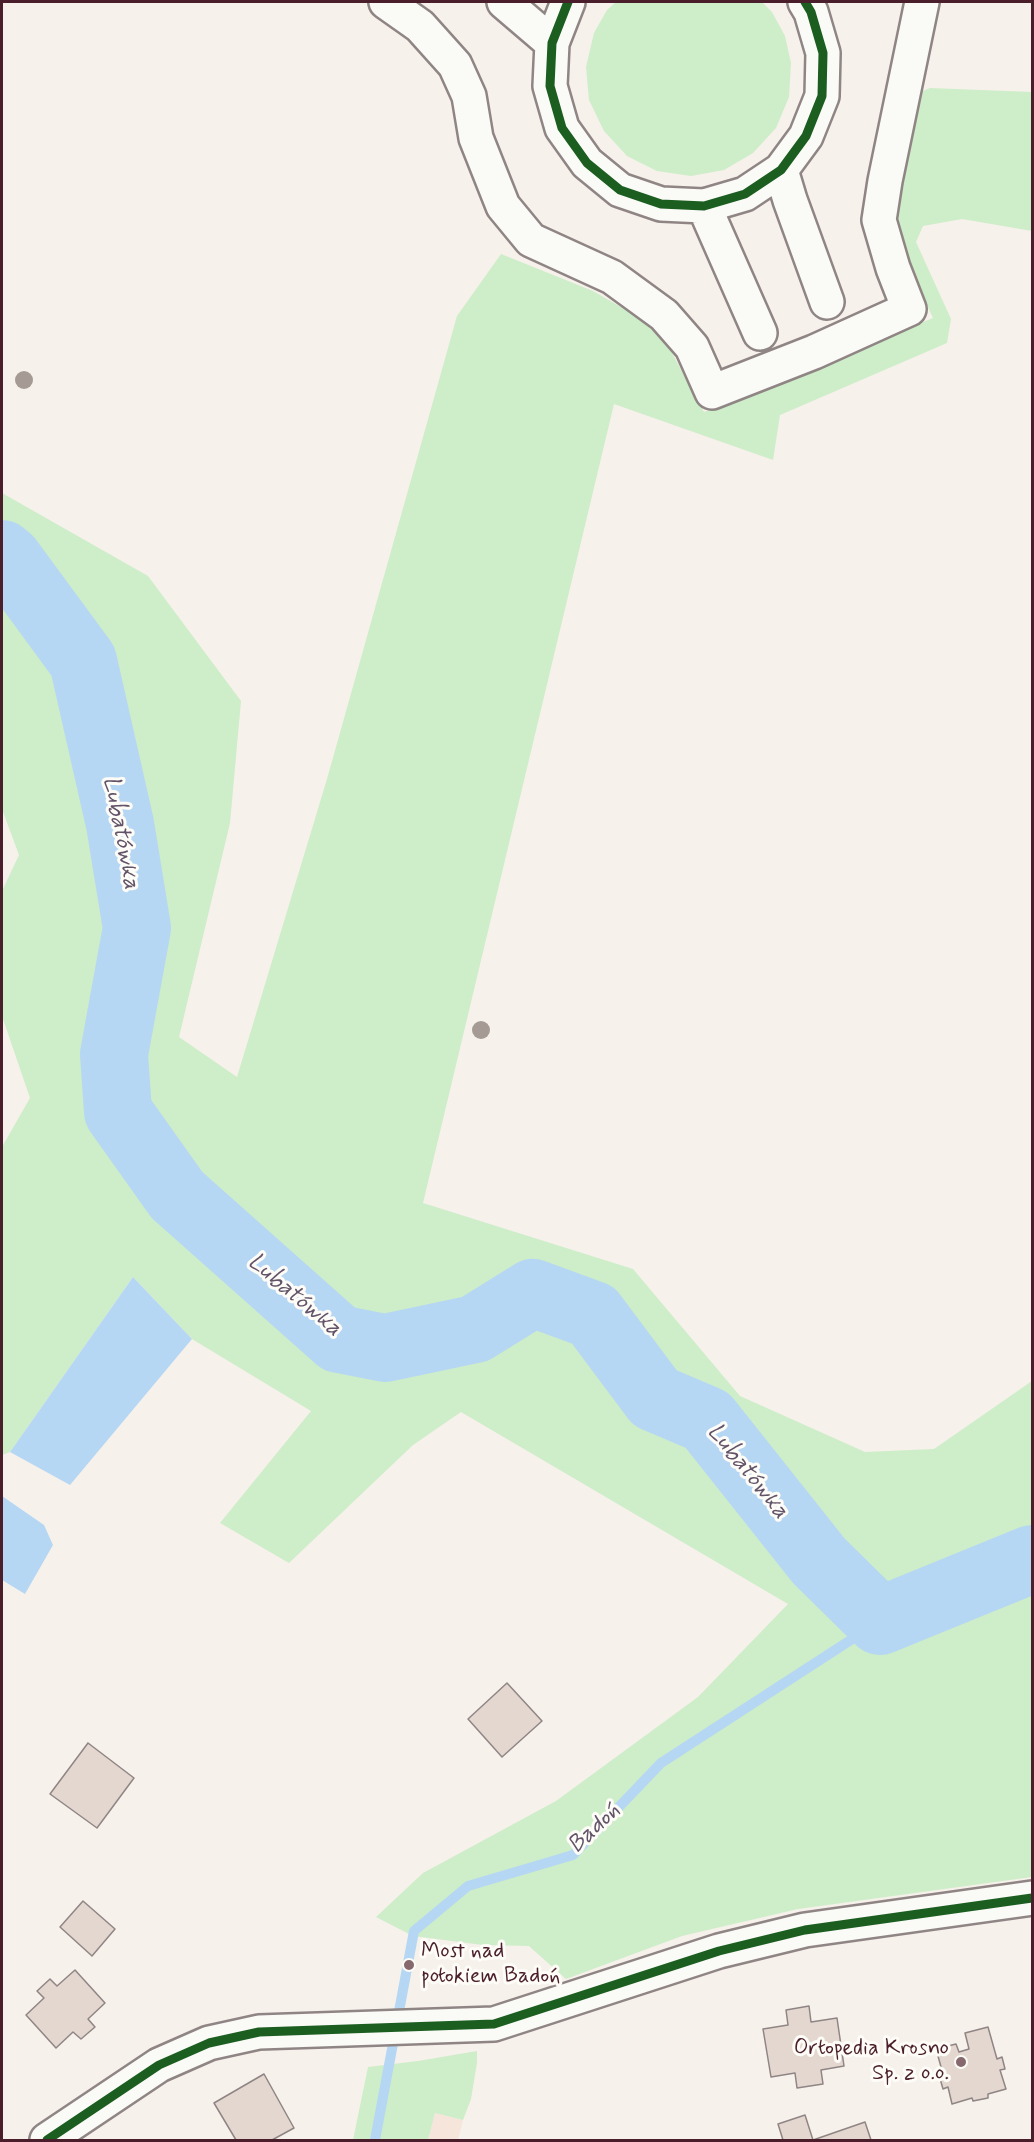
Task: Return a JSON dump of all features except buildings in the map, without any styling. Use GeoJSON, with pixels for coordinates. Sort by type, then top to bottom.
{"type":"FeatureCollection","features":[{"type":"Feature","properties":{"kind":"street"},"geometry":{"type":"LineString","coordinates":[[386,2],[420,26],[455,65],[469,96],[476,138],[503,206],[531,240],[612,277],[664,315],[692,347],[712,392],[814,352],[909,309],[892,268],[879,220],[922,2]]}},
{"type":"Feature","properties":{"kind":"street"},"geometry":{"type":"LineString","coordinates":[[504,2],[552,43]]}},
{"type":"Feature","properties":{"kind":"street"},"geometry":{"type":"LineString","coordinates":[[568,2],[552,43],[550,86],[562,128],[587,163],[620,189],[661,204],[704,206],[745,194],[781,170],[807,136],[822,96],[823,53],[810,5]]}},
{"type":"Feature","properties":{"kind":"street"},"geometry":{"type":"LineString","coordinates":[[781,170],[827,302]]}},
{"type":"Feature","properties":{"kind":"street"},"geometry":{"type":"LineString","coordinates":[[704,206],[760,333]]}},
{"type":"Feature","properties":{"kind":"street"},"geometry":{"type":"LineString","coordinates":[[47,2140],[159,2065],[209,2043],[259,2032],[494,2024],[719,1951],[805,1929],[1032,1898]]}},
{"type":"Feature","properties":{"kind":"shaded area"},"geometry":{"type":"Polygon","coordinates":[[[435,2113],[463,2120],[458,2140],[428,2140],[435,2113]]]}},
{"type":"Feature","properties":{"kind":"green space"},"geometry":{"type":"Polygon","coordinates":[[[616,2],[762,2],[772,12],[785,36],[791,63],[789,97],[776,128],[753,153],[724,170],[691,176],[657,171],[627,156],[604,131],[589,100],[586,67],[594,33],[607,10],[616,2]]]}},
{"type":"Feature","properties":{"kind":"green space"},"geometry":{"type":"Polygon","coordinates":[[[930,88],[1032,92],[1032,231],[962,219],[923,226],[916,242],[951,319],[947,343],[780,415],[773,460],[614,404],[423,1203],[633,1269],[740,1396],[865,1452],[934,1449],[1032,1381],[1032,1877],[798,1909],[682,1936],[566,1979],[529,1946],[483,1945],[413,1936],[376,1917],[423,1873],[556,1801],[698,1697],[788,1604],[461,1412],[413,1445],[289,1563],[220,1523],[311,1411],[192,1339],[133,1277],[10,1452],[2,1455],[2,1147],[30,1098],[2,1016],[2,891],[19,855],[2,809],[2,493],[148,576],[241,701],[230,823],[179,1037],[237,1077],[327,779],[457,316],[501,254],[593,291],[659,329],[704,412],[933,318],[893,227],[918,93],[930,88]]]}},
{"type":"Feature","properties":{"kind":"green space"},"geometry":{"type":"Polygon","coordinates":[[[477,2051],[471,2099],[463,2120],[435,2113],[428,2140],[353,2140],[368,2067],[477,2051]]]}},
{"type":"Feature","properties":{"kind":"water"},"geometry":{"type":"Polygon","coordinates":[[[133,1277],[192,1339],[70,1485],[10,1452],[133,1277]]]}},
{"type":"Feature","properties":{"kind":"water"},"geometry":{"type":"Polygon","coordinates":[[[2,1496],[44,1525],[53,1545],[25,1594],[2,1580],[2,1496]]]}},
{"type":"Feature","properties":{"kind":"waterway","name":"Lubatówka"},"geometry":{"type":"LineString","coordinates":[[2,554],[83,661],[120,824],[137,928],[114,1054],[118,1112],[177,1195],[339,1339],[385,1348],[475,1329],[533,1293],[593,1315],[655,1398],[707,1420],[819,1561],[880,1621],[1032,1559]]}},
{"type":"Feature","properties":{"kind":"waterway","name":"Badoń"},"geometry":{"type":"LineString","coordinates":[[375,2140],[414,1931],[468,1886],[573,1855],[661,1763],[880,1621]]}},
{"type":"Feature","properties":{"kind":"cycle path"},"geometry":{"type":"LineString","coordinates":[[568,2],[552,43],[550,86],[562,128],[587,163],[620,190],[661,204],[704,206],[745,194],[781,170],[806,136],[822,96],[823,53],[811,12],[805,2]]}},
{"type":"Feature","properties":{"kind":"cycle path"},"geometry":{"type":"LineString","coordinates":[[47,2140],[159,2065],[209,2043],[259,2032],[494,2024],[719,1951],[805,1930],[1032,1898]]}},
{"type":"Feature","properties":{"kind":"place","name":"Most nad potokiem Badoń"},"geometry":{"type":"Point","coordinates":[409,1965]}},
{"type":"Feature","properties":{"kind":"place","name":"Ortopedia Krosno Sp. z o.o."},"geometry":{"type":"Point","coordinates":[961,2062]}}]}
